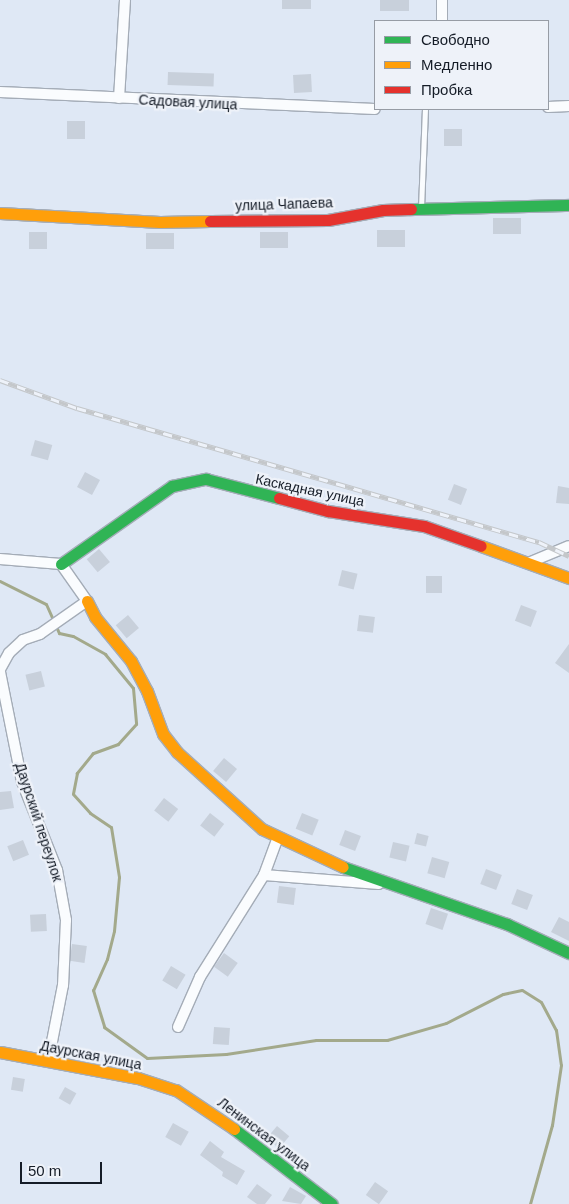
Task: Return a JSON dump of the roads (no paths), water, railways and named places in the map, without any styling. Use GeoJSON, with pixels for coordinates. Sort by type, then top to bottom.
{"type":"FeatureCollection","features":[{"type":"Feature","properties":{"kind":"street"},"geometry":{"type":"LineString","coordinates":[[120,98],[125,0]]}},
{"type":"Feature","properties":{"kind":"street"},"geometry":{"type":"LineString","coordinates":[[442,0],[442,20]]}},
{"type":"Feature","properties":{"kind":"street","name":"Садовая улица"},"geometry":{"type":"LineString","coordinates":[[0,92],[374,108]]}},
{"type":"Feature","properties":{"kind":"street"},"geometry":{"type":"LineString","coordinates":[[549,107],[569,106]]}},
{"type":"Feature","properties":{"kind":"street","name":"улица Чапаева"},"geometry":{"type":"LineString","coordinates":[[0,213],[160,222],[328,220],[383,210],[569,205]]}},
{"type":"Feature","properties":{"kind":"street","name":"Каскадная улица"},"geometry":{"type":"LineString","coordinates":[[61,564],[172,486],[206,479],[328,512],[424,526],[569,578]]}},
{"type":"Feature","properties":{"kind":"street"},"geometry":{"type":"LineString","coordinates":[[528,563],[569,546]]}},
{"type":"Feature","properties":{"kind":"street"},"geometry":{"type":"LineString","coordinates":[[0,559],[61,564],[87,601],[95,617],[131,661],[147,690],[163,734],[177,752],[262,829],[333,863],[410,887],[507,924],[569,953]]}},
{"type":"Feature","properties":{"kind":"street","name":"Даурский переулок"},"geometry":{"type":"LineString","coordinates":[[48,1062],[63,985],[66,920],[57,870],[22,782],[0,671],[9,653],[23,640],[40,634],[87,601]]}},
{"type":"Feature","properties":{"kind":"street"},"geometry":{"type":"LineString","coordinates":[[178,1027],[200,977],[264,875],[278,837]]}},
{"type":"Feature","properties":{"kind":"street"},"geometry":{"type":"LineString","coordinates":[[264,875],[410,887]]}},
{"type":"Feature","properties":{"kind":"street","name":"Даурская улица"},"geometry":{"type":"LineString","coordinates":[[0,1052],[138,1078],[176,1090]]}},
{"type":"Feature","properties":{"kind":"street","name":"Ленинская улица"},"geometry":{"type":"LineString","coordinates":[[176,1090],[202,1105],[332,1204]]}},
{"type":"Feature","properties":{"kind":"lane"},"geometry":{"type":"LineString","coordinates":[[421,208],[426,110]]}},
{"type":"Feature","properties":{"kind":"waterway"},"geometry":{"type":"LineString","coordinates":[[0,581],[46,604],[59,633],[73,636],[105,654],[133,688],[136,724],[118,744],[93,753],[77,773],[73,794],[90,813],[111,827],[119,877],[114,931],[107,959],[93,990],[104,1027],[147,1058],[226,1054],[316,1040],[387,1040],[446,1023],[503,994],[522,990],[541,1002],[556,1030],[561,1065],[552,1125],[530,1204]]}},
{"type":"Feature","properties":{"kind":"railway"},"geometry":{"type":"LineString","coordinates":[[0,380],[77,408],[539,542],[569,556]]}}]}
